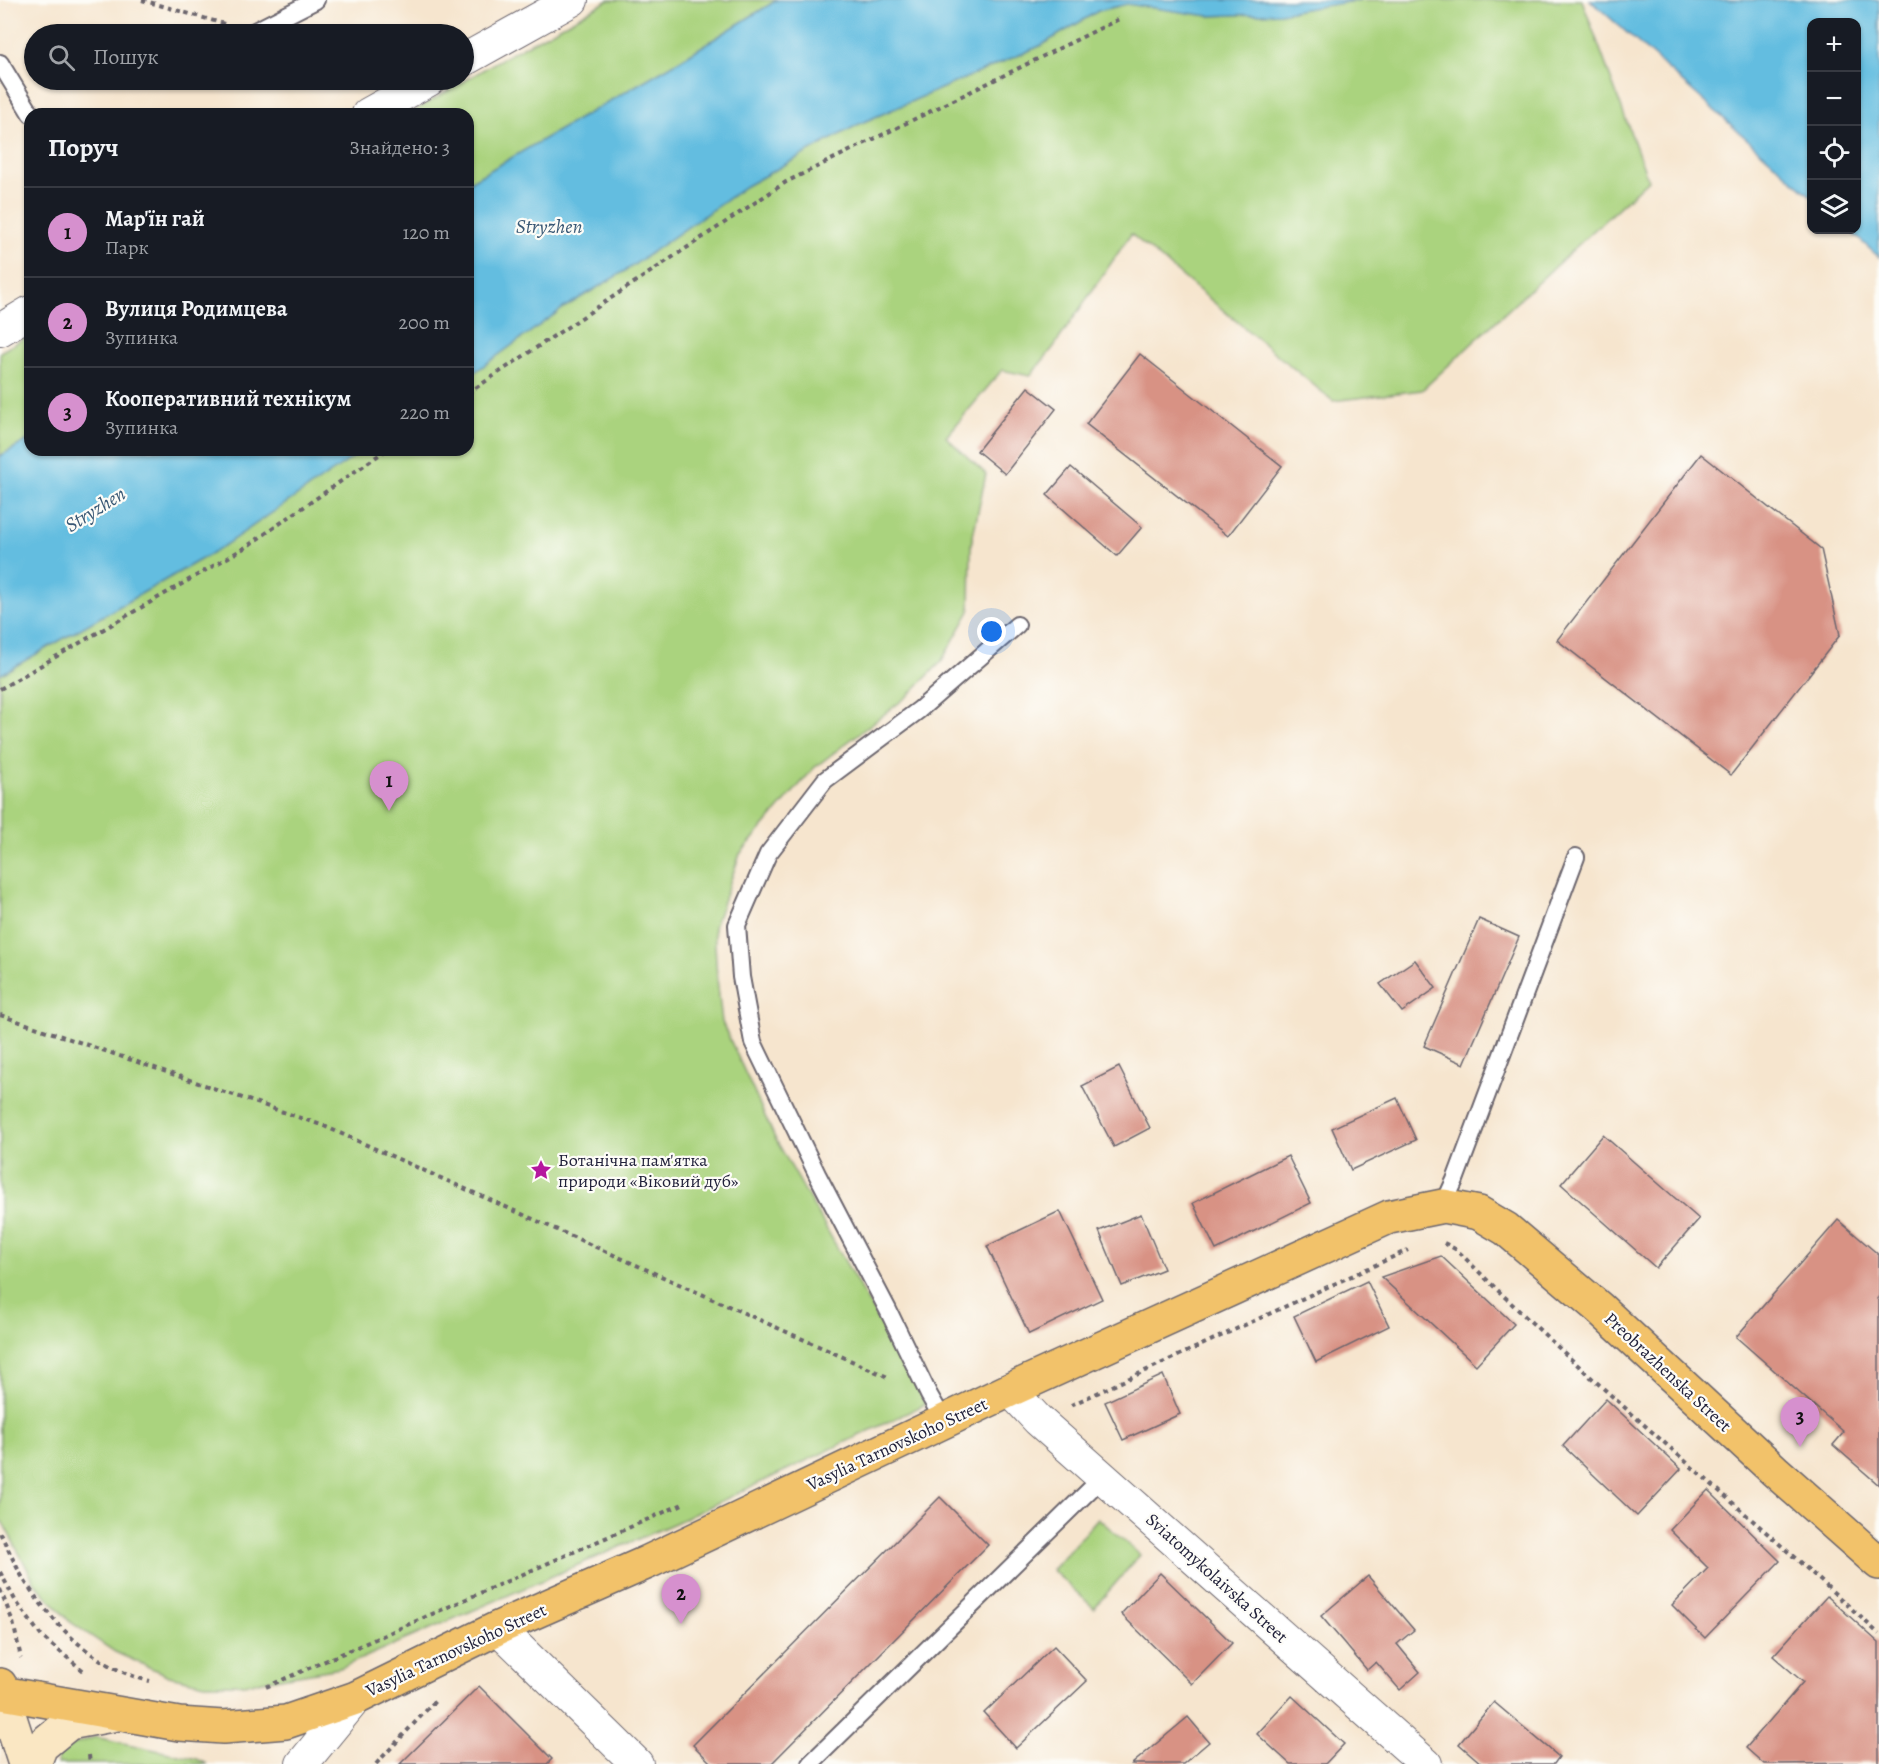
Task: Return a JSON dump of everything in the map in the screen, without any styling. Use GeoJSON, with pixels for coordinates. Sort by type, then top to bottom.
{"type":"FeatureCollection","features":[{"type":"Feature","properties":{"kind":"main road","name":"Vasylia Tarnovskoho Street"},"geometry":{"type":"LineString","coordinates":[[11,1692],[179,1724],[223,1727],[286,1722],[356,1698],[498,1628],[648,1562],[937,1408],[1010,1390],[1389,1217],[1443,1206]]}},
{"type":"Feature","properties":{"kind":"main road","name":"Preobrazhenska Street"},"geometry":{"type":"LineString","coordinates":[[1443,1206],[1479,1213],[1506,1229],[1599,1308],[1775,1471],[1879,1563]]}},
{"type":"Feature","properties":{"kind":"main road"},"geometry":{"type":"LineString","coordinates":[[7,1764],[11,1692]]}},
{"type":"Feature","properties":{"kind":"main road"},"geometry":{"type":"LineString","coordinates":[[11,1692],[25,1764]]}},
{"type":"Feature","properties":{"kind":"main road"},"geometry":{"type":"LineString","coordinates":[[34,1764],[41,1746],[69,1723],[117,1714]]}},
{"type":"Feature","properties":{"kind":"street"},"geometry":{"type":"LineString","coordinates":[[474,54],[572,0]]}},
{"type":"Feature","properties":{"kind":"street"},"geometry":{"type":"LineString","coordinates":[[379,108],[411,90]]}},
{"type":"Feature","properties":{"kind":"street"},"geometry":{"type":"LineString","coordinates":[[0,330],[24,316]]}},
{"type":"Feature","properties":{"kind":"street","name":"Sviatomykolaivska Street"},"geometry":{"type":"LineString","coordinates":[[1010,1390],[1038,1420],[1426,1764]]}},
{"type":"Feature","properties":{"kind":"street"},"geometry":{"type":"LineString","coordinates":[[498,1628],[637,1764]]}},
{"type":"Feature","properties":{"kind":"street","name":"Vasylia Tarnovskoho Street"},"geometry":{"type":"LineString","coordinates":[[302,1764],[356,1698]]}},
{"type":"Feature","properties":{"kind":"lane"},"geometry":{"type":"LineString","coordinates":[[269,24],[316,0]]}},
{"type":"Feature","properties":{"kind":"lane"},"geometry":{"type":"LineString","coordinates":[[0,63],[27,108]]}},
{"type":"Feature","properties":{"kind":"lane"},"geometry":{"type":"LineString","coordinates":[[937,1408],[813,1166],[753,1042],[741,977],[737,925],[768,854],[825,780],[919,710],[1017,625]]}},
{"type":"Feature","properties":{"kind":"lane"},"geometry":{"type":"LineString","coordinates":[[1443,1206],[1455,1180],[1576,857]]}},
{"type":"Feature","properties":{"kind":"lane"},"geometry":{"type":"LineString","coordinates":[[810,1764],[1103,1476]]}},
{"type":"Feature","properties":{"kind":"path"},"geometry":{"type":"LineString","coordinates":[[142,0],[225,24]]}},
{"type":"Feature","properties":{"kind":"path"},"geometry":{"type":"LineString","coordinates":[[474,389],[786,182],[1119,20]]}},
{"type":"Feature","properties":{"kind":"path"},"geometry":{"type":"LineString","coordinates":[[0,689],[246,547],[377,456]]}},
{"type":"Feature","properties":{"kind":"path"},"geometry":{"type":"LineString","coordinates":[[0,1015],[324,1126],[937,1408]]}},
{"type":"Feature","properties":{"kind":"path"},"geometry":{"type":"LineString","coordinates":[[1441,1242],[1456,1251],[1522,1316],[1802,1562],[1879,1634]]}},
{"type":"Feature","properties":{"kind":"path"},"geometry":{"type":"LineString","coordinates":[[1097,1393],[1417,1246]]}},
{"type":"Feature","properties":{"kind":"path"},"geometry":{"type":"LineString","coordinates":[[260,1689],[691,1500]]}},
{"type":"Feature","properties":{"kind":"path"},"geometry":{"type":"LineString","coordinates":[[0,1533],[27,1585],[61,1629],[108,1665],[152,1682]]}},
{"type":"Feature","properties":{"kind":"path"},"geometry":{"type":"LineString","coordinates":[[0,1572],[15,1600],[42,1637],[92,1677]]}},
{"type":"Feature","properties":{"kind":"path"},"geometry":{"type":"LineString","coordinates":[[0,1589],[13,1622],[11,1692]]}},
{"type":"Feature","properties":{"kind":"green space"},"geometry":{"type":"Polygon","coordinates":[[[609,0],[777,0],[682,59],[474,180],[474,108],[419,108],[449,90],[474,90],[474,75],[609,0]]]}},
{"type":"Feature","properties":{"kind":"green space"},"geometry":{"type":"Polygon","coordinates":[[[1360,0],[1582,0],[1648,180],[1422,390],[1333,401],[1131,234],[1053,348],[1030,376],[1002,370],[946,437],[986,474],[971,545],[970,611],[941,662],[908,696],[814,768],[740,854],[714,927],[722,1022],[775,1138],[926,1404],[675,1523],[340,1668],[245,1684],[205,1684],[169,1676],[115,1652],[69,1621],[35,1583],[0,1517],[0,675],[219,549],[355,456],[474,456],[474,373],[565,307],[628,269],[746,186],[859,124],[1040,46],[1098,11],[1127,4],[1209,16],[1280,13],[1360,0]]]}},
{"type":"Feature","properties":{"kind":"green space"},"geometry":{"type":"Polygon","coordinates":[[[24,338],[24,442],[0,456],[0,352],[24,338]]]}},
{"type":"Feature","properties":{"kind":"green space"},"geometry":{"type":"Polygon","coordinates":[[[1098,1518],[1140,1555],[1094,1608],[1052,1570],[1098,1518]]]}},
{"type":"Feature","properties":{"kind":"green space"},"geometry":{"type":"Polygon","coordinates":[[[95,1737],[197,1759],[207,1764],[58,1764],[58,1756],[72,1745],[95,1737]]]}},
{"type":"Feature","properties":{"kind":"water","name":"Stryzhen"},"geometry":{"type":"Polygon","coordinates":[[[777,0],[1360,0],[1280,13],[1209,16],[1127,4],[1098,11],[1040,46],[859,124],[746,186],[628,269],[565,307],[474,373],[474,180],[682,59],[777,0]]]}},
{"type":"Feature","properties":{"kind":"water"},"geometry":{"type":"Polygon","coordinates":[[[1590,0],[1879,0],[1879,257],[1853,234],[1861,234],[1861,18],[1807,18],[1807,192],[1590,0]]]}},
{"type":"Feature","properties":{"kind":"water","name":"Stryzhen"},"geometry":{"type":"Polygon","coordinates":[[[24,442],[24,456],[355,456],[219,549],[0,675],[0,456],[24,442]]]}},
{"type":"Feature","properties":{"kind":"building"},"geometry":{"type":"Polygon","coordinates":[[[1140,354],[1282,466],[1228,536],[1086,424],[1140,354]]]}},
{"type":"Feature","properties":{"kind":"building"},"geometry":{"type":"Polygon","coordinates":[[[1028,387],[1056,409],[1005,474],[977,451],[1028,387]]]}},
{"type":"Feature","properties":{"kind":"building"},"geometry":{"type":"Polygon","coordinates":[[[1701,454],[1821,549],[1840,635],[1731,775],[1557,640],[1701,454]]]}},
{"type":"Feature","properties":{"kind":"building"},"geometry":{"type":"Polygon","coordinates":[[[1071,467],[1142,527],[1117,556],[1047,495],[1071,467]]]}},
{"type":"Feature","properties":{"kind":"building"},"geometry":{"type":"Polygon","coordinates":[[[1479,919],[1519,937],[1464,1064],[1424,1046],[1479,919]]]}},
{"type":"Feature","properties":{"kind":"building"},"geometry":{"type":"Polygon","coordinates":[[[1415,960],[1436,988],[1402,1012],[1380,984],[1415,960]]]}},
{"type":"Feature","properties":{"kind":"building"},"geometry":{"type":"Polygon","coordinates":[[[1119,1067],[1150,1128],[1114,1147],[1082,1086],[1119,1067]]]}},
{"type":"Feature","properties":{"kind":"building"},"geometry":{"type":"Polygon","coordinates":[[[1397,1098],[1416,1140],[1351,1170],[1332,1128],[1397,1098]]]}},
{"type":"Feature","properties":{"kind":"building"},"geometry":{"type":"Polygon","coordinates":[[[1603,1135],[1699,1219],[1656,1268],[1561,1184],[1603,1135]]]}},
{"type":"Feature","properties":{"kind":"building"},"geometry":{"type":"Polygon","coordinates":[[[1288,1156],[1311,1203],[1216,1250],[1193,1203],[1288,1156]]]}},
{"type":"Feature","properties":{"kind":"building"},"geometry":{"type":"Polygon","coordinates":[[[1060,1211],[1102,1299],[1029,1334],[987,1246],[1060,1211]]]}},
{"type":"Feature","properties":{"kind":"building"},"geometry":{"type":"Polygon","coordinates":[[[1141,1214],[1164,1269],[1122,1286],[1099,1231],[1141,1214]]]}},
{"type":"Feature","properties":{"kind":"building"},"geometry":{"type":"Polygon","coordinates":[[[1838,1220],[1879,1255],[1879,1296],[1877,1299],[1879,1301],[1879,1485],[1833,1445],[1844,1432],[1736,1337],[1838,1220]]]}},
{"type":"Feature","properties":{"kind":"building"},"geometry":{"type":"Polygon","coordinates":[[[1441,1256],[1514,1324],[1476,1365],[1381,1277],[1441,1256]]]}},
{"type":"Feature","properties":{"kind":"building"},"geometry":{"type":"Polygon","coordinates":[[[1367,1281],[1389,1326],[1316,1362],[1294,1316],[1367,1281]]]}},
{"type":"Feature","properties":{"kind":"building"},"geometry":{"type":"Polygon","coordinates":[[[1163,1375],[1180,1414],[1123,1440],[1105,1402],[1163,1375]]]}},
{"type":"Feature","properties":{"kind":"building"},"geometry":{"type":"Polygon","coordinates":[[[1606,1399],[1681,1469],[1637,1516],[1563,1446],[1606,1399]]]}},
{"type":"Feature","properties":{"kind":"building"},"geometry":{"type":"Polygon","coordinates":[[[1708,1490],[1780,1561],[1705,1638],[1672,1605],[1708,1568],[1670,1530],[1708,1490]]]}},
{"type":"Feature","properties":{"kind":"building"},"geometry":{"type":"Polygon","coordinates":[[[940,1497],[988,1545],[771,1764],[712,1764],[693,1745],[940,1497]]]}},
{"type":"Feature","properties":{"kind":"building"},"geometry":{"type":"Polygon","coordinates":[[[1160,1573],[1232,1643],[1192,1684],[1121,1614],[1160,1573]]]}},
{"type":"Feature","properties":{"kind":"building"},"geometry":{"type":"Polygon","coordinates":[[[1368,1576],[1414,1630],[1397,1644],[1420,1672],[1400,1690],[1376,1662],[1367,1670],[1321,1616],[1368,1576]]]}},
{"type":"Feature","properties":{"kind":"building"},"geometry":{"type":"Polygon","coordinates":[[[1827,1596],[1879,1643],[1879,1763],[1764,1764],[1746,1748],[1803,1682],[1773,1656],[1827,1596]]]}},
{"type":"Feature","properties":{"kind":"building"},"geometry":{"type":"Polygon","coordinates":[[[1054,1646],[1087,1681],[1016,1748],[984,1713],[1054,1646]]]}},
{"type":"Feature","properties":{"kind":"building"},"geometry":{"type":"Polygon","coordinates":[[[479,1686],[552,1759],[547,1764],[400,1764],[479,1686]]]}},
{"type":"Feature","properties":{"kind":"building"},"geometry":{"type":"Polygon","coordinates":[[[1292,1696],[1344,1744],[1325,1764],[1290,1764],[1257,1734],[1292,1696]]]}},
{"type":"Feature","properties":{"kind":"building"},"geometry":{"type":"Polygon","coordinates":[[[1494,1702],[1559,1757],[1554,1764],[1482,1764],[1459,1744],[1494,1702]]]}},
{"type":"Feature","properties":{"kind":"building"},"geometry":{"type":"Polygon","coordinates":[[[1188,1717],[1209,1742],[1183,1764],[1132,1764],[1188,1717]]]}},
{"type":"Feature","properties":{"kind":"place","name":"Мар'їн гай"},"geometry":{"type":"Point","coordinates":[389,811]}},
{"type":"Feature","properties":{"kind":"place","name":"Ботанічна пам'ятка природи «Віковий дуб»"},"geometry":{"type":"Point","coordinates":[541,1170]}},
{"type":"Feature","properties":{"kind":"place","name":"Кооперативний технікум"},"geometry":{"type":"Point","coordinates":[1800,1447]}},
{"type":"Feature","properties":{"kind":"place","name":"Вулиця Родимцева"},"geometry":{"type":"Point","coordinates":[681,1624]}}]}
